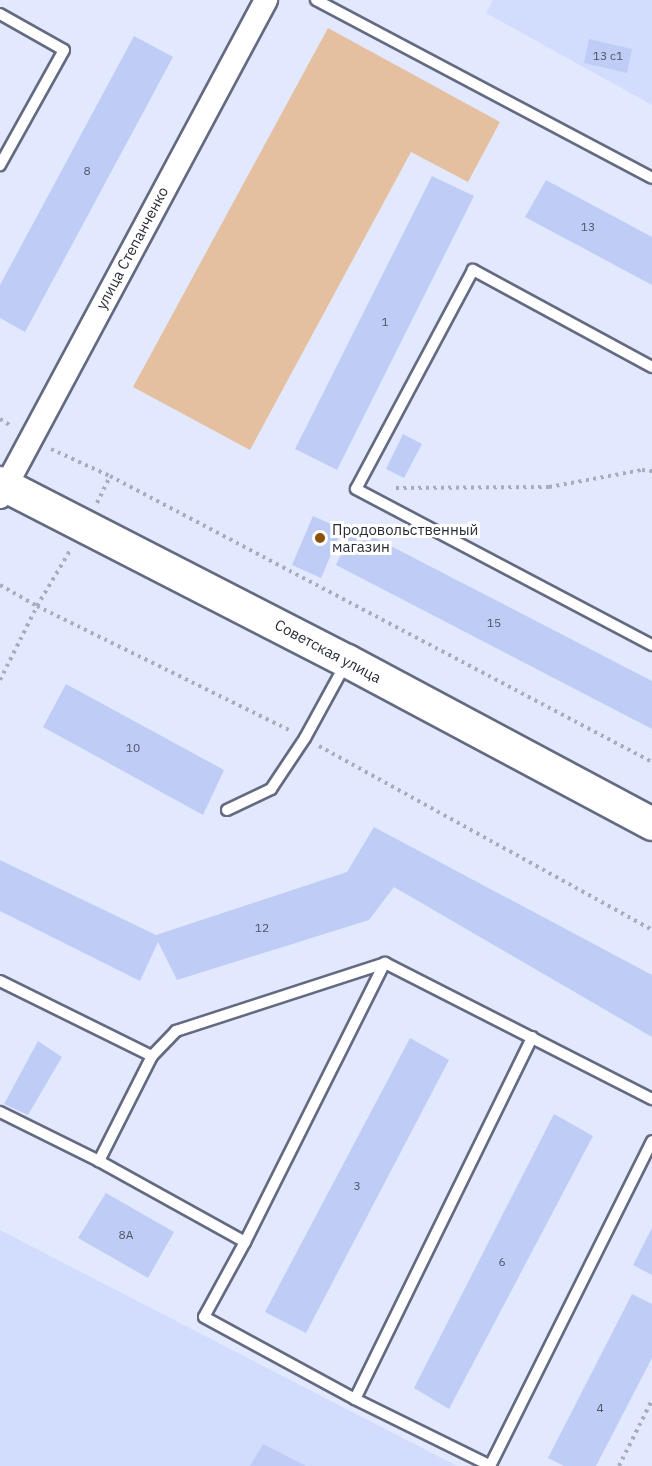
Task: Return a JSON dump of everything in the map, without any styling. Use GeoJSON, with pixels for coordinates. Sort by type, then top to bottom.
{"type":"FeatureCollection","features":[{"type":"Feature","properties":{"kind":"street","name":"улица Степанченко"},"geometry":{"type":"LineString","coordinates":[[2,489],[266,0]]}},
{"type":"Feature","properties":{"kind":"street","name":"Советская улица"},"geometry":{"type":"LineString","coordinates":[[2,489],[347,661],[652,824]]}},
{"type":"Feature","properties":{"kind":"lane"},"geometry":{"type":"LineString","coordinates":[[316,0],[652,178]]}},
{"type":"Feature","properties":{"kind":"lane"},"geometry":{"type":"LineString","coordinates":[[0,14],[64,50],[0,165]]}},
{"type":"Feature","properties":{"kind":"lane"},"geometry":{"type":"LineString","coordinates":[[652,367],[473,270],[356,489],[652,645]]}},
{"type":"Feature","properties":{"kind":"lane"},"geometry":{"type":"LineString","coordinates":[[227,810],[271,789],[305,738],[347,661]]}},
{"type":"Feature","properties":{"kind":"lane"},"geometry":{"type":"LineString","coordinates":[[385,963],[245,1242],[204,1317],[355,1399],[489,1466],[652,1141]]}},
{"type":"Feature","properties":{"kind":"lane"},"geometry":{"type":"LineString","coordinates":[[99,1161],[152,1056],[176,1030],[385,963],[652,1099]]}},
{"type":"Feature","properties":{"kind":"lane"},"geometry":{"type":"LineString","coordinates":[[0,981],[152,1056]]}},
{"type":"Feature","properties":{"kind":"lane"},"geometry":{"type":"LineString","coordinates":[[355,1399],[532,1037]]}},
{"type":"Feature","properties":{"kind":"lane"},"geometry":{"type":"LineString","coordinates":[[0,1112],[99,1161],[245,1242]]}},
{"type":"Feature","properties":{"kind":"path"},"geometry":{"type":"LineString","coordinates":[[0,419],[31,439],[110,477],[652,762]]}},
{"type":"Feature","properties":{"kind":"path"},"geometry":{"type":"LineString","coordinates":[[356,489],[549,487],[642,470],[652,471]]}},
{"type":"Feature","properties":{"kind":"path"},"geometry":{"type":"LineString","coordinates":[[0,585],[37,606],[305,738],[652,930]]}},
{"type":"Feature","properties":{"kind":"path"},"geometry":{"type":"LineString","coordinates":[[0,680],[37,606]]}},
{"type":"Feature","properties":{"kind":"path"},"geometry":{"type":"LineString","coordinates":[[619,1466],[652,1400]]}},
{"type":"Feature","properties":{"kind":"shaded area"},"geometry":{"type":"Polygon","coordinates":[[[493,0],[652,0],[652,105],[486,13],[493,0]]]}},
{"type":"Feature","properties":{"kind":"shaded area"},"geometry":{"type":"Polygon","coordinates":[[[328,28],[500,122],[468,182],[411,152],[250,450],[133,387],[328,28]]]}},
{"type":"Feature","properties":{"kind":"shaded area"},"geometry":{"type":"Polygon","coordinates":[[[0,1230],[457,1466],[0,1466],[0,1230]]]}},
{"type":"Feature","properties":{"kind":"building"},"geometry":{"type":"Polygon","coordinates":[[[134,36],[173,57],[25,332],[0,318],[0,285],[134,36]]]}},
{"type":"Feature","properties":{"kind":"building"},"geometry":{"type":"Polygon","coordinates":[[[589,39],[632,49],[627,73],[584,63],[589,39]]]}},
{"type":"Feature","properties":{"kind":"building"},"geometry":{"type":"Polygon","coordinates":[[[432,176],[474,196],[337,470],[295,449],[432,176]]]}},
{"type":"Feature","properties":{"kind":"building"},"geometry":{"type":"Polygon","coordinates":[[[546,180],[652,237],[652,285],[525,217],[546,180]]]}},
{"type":"Feature","properties":{"kind":"building"},"geometry":{"type":"Polygon","coordinates":[[[403,434],[422,444],[404,478],[386,469],[403,434]]]}},
{"type":"Feature","properties":{"kind":"building"},"geometry":{"type":"Polygon","coordinates":[[[313,516],[342,529],[321,578],[292,565],[313,516]]]}},
{"type":"Feature","properties":{"kind":"building"},"geometry":{"type":"Polygon","coordinates":[[[354,527],[652,681],[652,729],[336,565],[354,527]]]}},
{"type":"Feature","properties":{"kind":"building"},"geometry":{"type":"Polygon","coordinates":[[[66,684],[224,770],[203,815],[43,727],[66,684]]]}},
{"type":"Feature","properties":{"kind":"building"},"geometry":{"type":"Polygon","coordinates":[[[374,827],[652,975],[652,1037],[394,887],[369,920],[177,980],[158,942],[140,981],[0,911],[0,860],[156,935],[347,872],[374,827]]]}},
{"type":"Feature","properties":{"kind":"building"},"geometry":{"type":"Polygon","coordinates":[[[410,1038],[449,1060],[306,1333],[265,1312],[410,1038]]]}},
{"type":"Feature","properties":{"kind":"building"},"geometry":{"type":"Polygon","coordinates":[[[38,1041],[62,1057],[28,1115],[4,1104],[38,1041]]]}},
{"type":"Feature","properties":{"kind":"building"},"geometry":{"type":"Polygon","coordinates":[[[554,1114],[593,1136],[449,1409],[414,1388],[554,1114]]]}},
{"type":"Feature","properties":{"kind":"building"},"geometry":{"type":"Polygon","coordinates":[[[106,1193],[174,1232],[148,1278],[78,1238],[106,1193]]]}},
{"type":"Feature","properties":{"kind":"building"},"geometry":{"type":"Polygon","coordinates":[[[652,1228],[652,1275],[633,1265],[652,1228]]]}},
{"type":"Feature","properties":{"kind":"building"},"geometry":{"type":"Polygon","coordinates":[[[632,1294],[652,1304],[652,1358],[596,1466],[564,1466],[548,1458],[632,1294]]]}},
{"type":"Feature","properties":{"kind":"building"},"geometry":{"type":"Polygon","coordinates":[[[263,1444],[306,1466],[250,1466],[263,1444]]]}},
{"type":"Feature","properties":{"kind":"place","name":"Продовольственный магазин"},"geometry":{"type":"Point","coordinates":[320,538]}}]}
